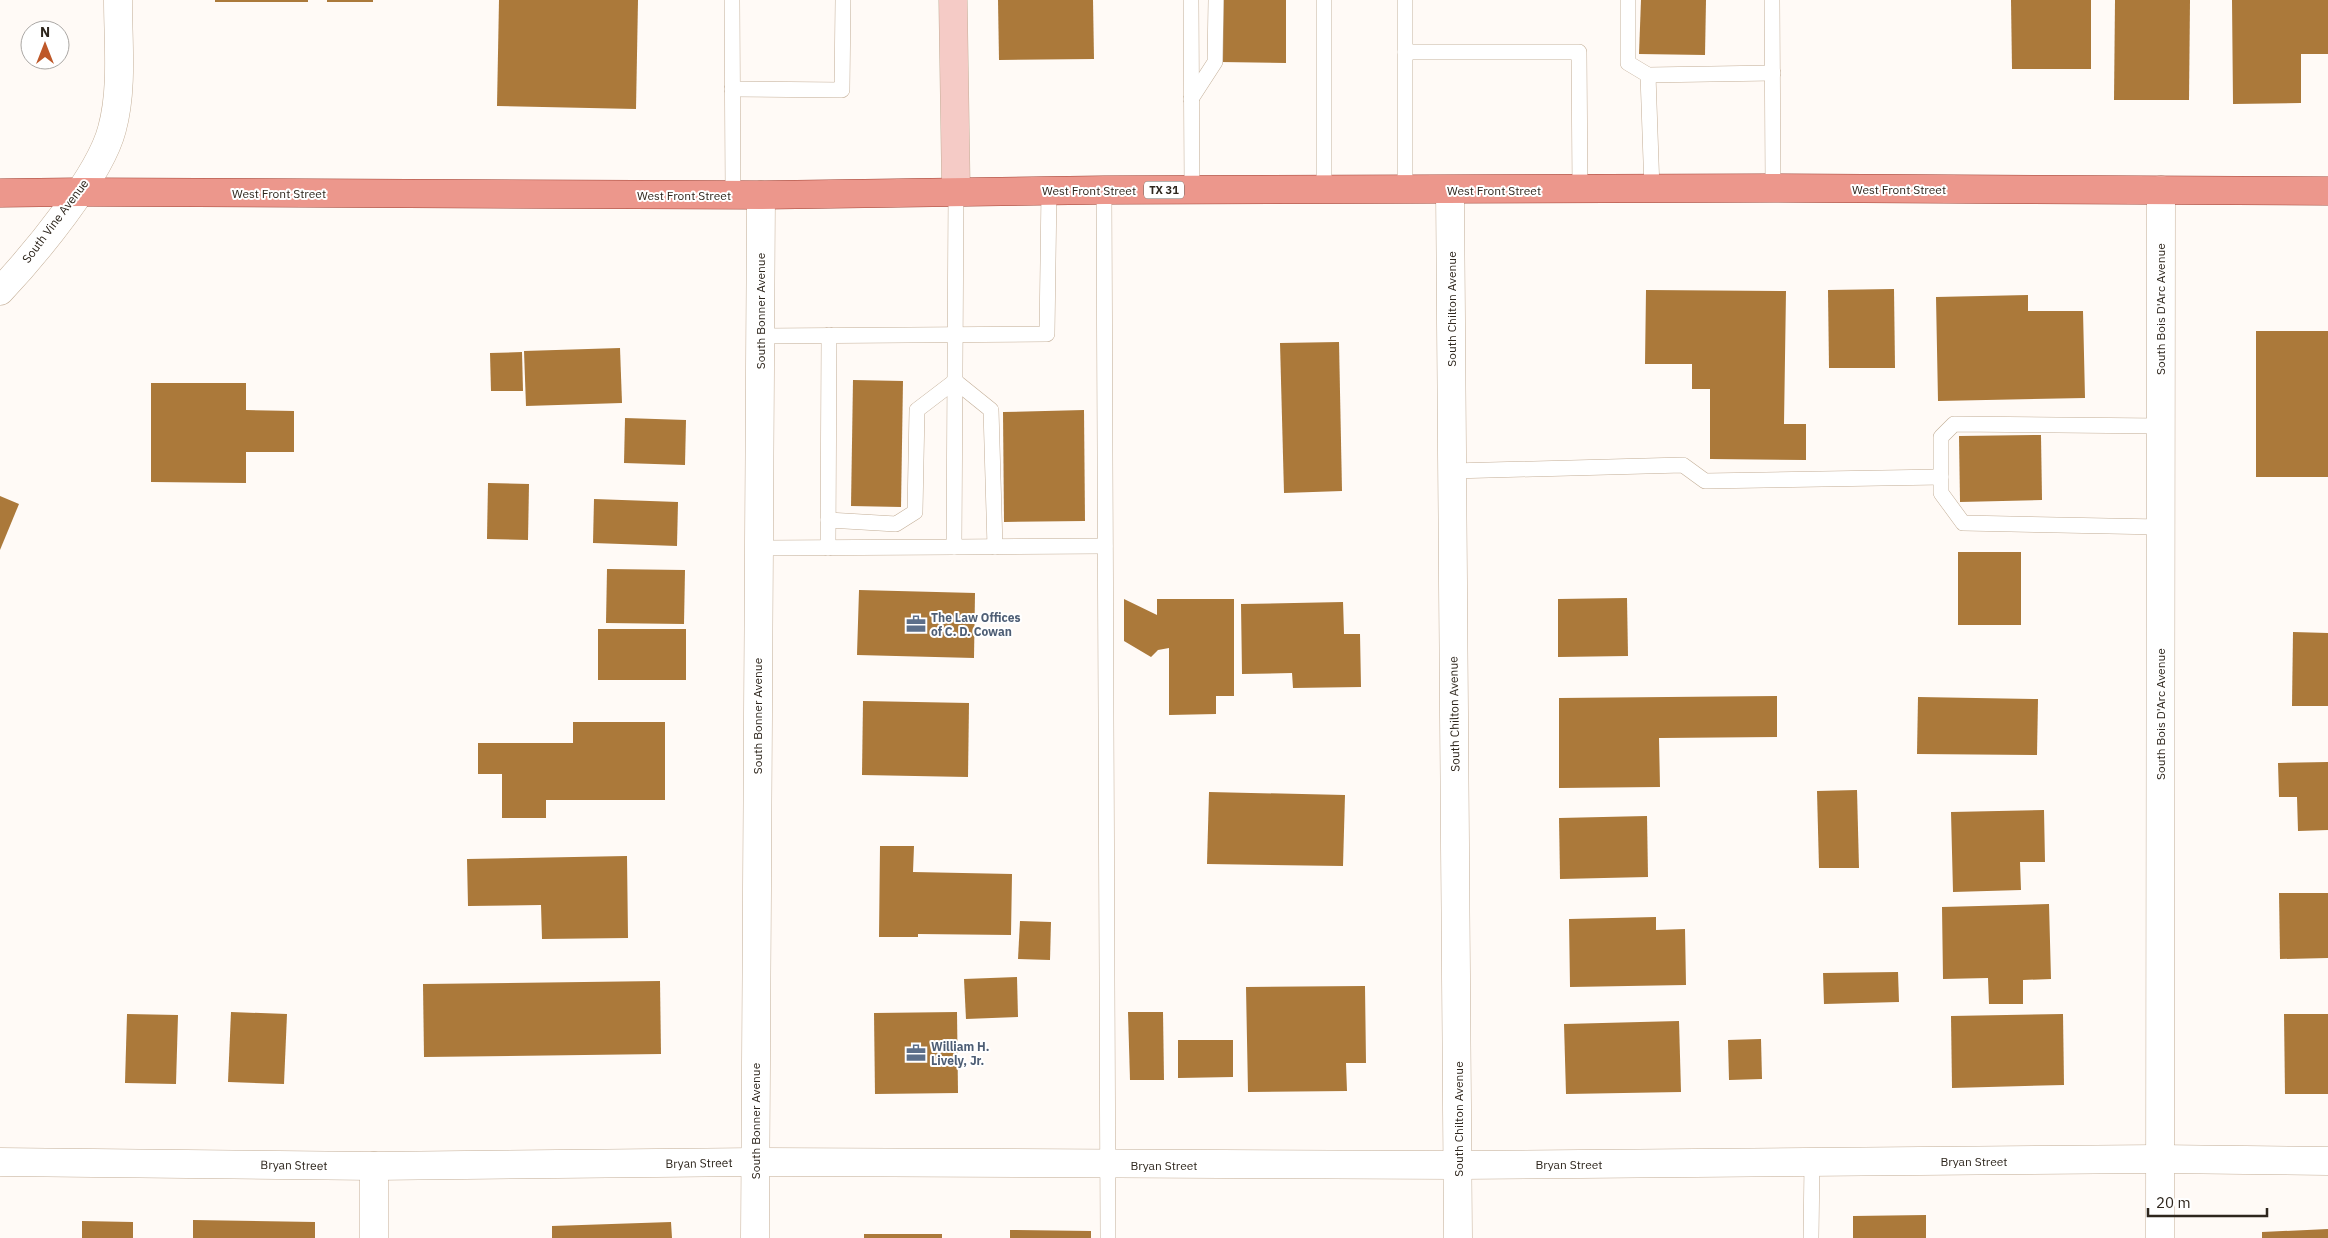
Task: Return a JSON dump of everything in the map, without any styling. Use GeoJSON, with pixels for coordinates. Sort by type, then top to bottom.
{"type":"FeatureCollection","features":[{"type":"Feature","properties":{"kind":"main road","name":"West Front Street"},"geometry":{"type":"LineString","coordinates":[[0,193],[761,195],[956,190],[1652,190],[1773,188],[2328,191]]}},
{"type":"Feature","properties":{"kind":"street","name":"South Vine Avenue"},"geometry":{"type":"LineString","coordinates":[[0,291],[79,192],[103,152],[112,129],[117,98],[118,0]]}},
{"type":"Feature","properties":{"kind":"street"},"geometry":{"type":"LineString","coordinates":[[953,0],[956,190]]}},
{"type":"Feature","properties":{"kind":"street","name":"South Chilton Avenue"},"geometry":{"type":"LineString","coordinates":[[1450,190],[1458,1238]]}},
{"type":"Feature","properties":{"kind":"street","name":"South Bois D'Arc Avenue"},"geometry":{"type":"LineString","coordinates":[[2160,1238],[2161,190]]}},
{"type":"Feature","properties":{"kind":"street","name":"South Bonner Avenue"},"geometry":{"type":"LineString","coordinates":[[755,1238],[761,195]]}},
{"type":"Feature","properties":{"kind":"street","name":"Bryan Street"},"geometry":{"type":"LineString","coordinates":[[0,1162],[374,1166],[755,1162],[1458,1165],[2159,1159],[2328,1160]]}},
{"type":"Feature","properties":{"kind":"street"},"geometry":{"type":"LineString","coordinates":[[374,1166],[374,1238]]}},
{"type":"Feature","properties":{"kind":"lane"},"geometry":{"type":"LineString","coordinates":[[732,0],[733,195]]}},
{"type":"Feature","properties":{"kind":"lane"},"geometry":{"type":"LineString","coordinates":[[732,89],[842,90],[844,0]]}},
{"type":"Feature","properties":{"kind":"lane"},"geometry":{"type":"LineString","coordinates":[[1190,0],[1192,190]]}},
{"type":"Feature","properties":{"kind":"lane"},"geometry":{"type":"LineString","coordinates":[[1191,99],[1214,62],[1216,0]]}},
{"type":"Feature","properties":{"kind":"lane"},"geometry":{"type":"LineString","coordinates":[[1324,0],[1324,190]]}},
{"type":"Feature","properties":{"kind":"lane"},"geometry":{"type":"LineString","coordinates":[[1405,190],[1406,0]]}},
{"type":"Feature","properties":{"kind":"lane"},"geometry":{"type":"LineString","coordinates":[[1628,0],[1628,63],[1648,75],[1773,73]]}},
{"type":"Feature","properties":{"kind":"lane"},"geometry":{"type":"LineString","coordinates":[[1772,0],[1773,188]]}},
{"type":"Feature","properties":{"kind":"lane"},"geometry":{"type":"LineString","coordinates":[[1405,52],[1579,52],[1580,190]]}},
{"type":"Feature","properties":{"kind":"lane"},"geometry":{"type":"LineString","coordinates":[[1648,75],[1652,190]]}},
{"type":"Feature","properties":{"kind":"lane"},"geometry":{"type":"LineString","coordinates":[[954,547],[956,190]]}},
{"type":"Feature","properties":{"kind":"lane"},"geometry":{"type":"LineString","coordinates":[[760,336],[1047,334],[1050,190]]}},
{"type":"Feature","properties":{"kind":"lane"},"geometry":{"type":"LineString","coordinates":[[1104,190],[1108,1238]]}},
{"type":"Feature","properties":{"kind":"lane"},"geometry":{"type":"LineString","coordinates":[[828,548],[829,335]]}},
{"type":"Feature","properties":{"kind":"lane"},"geometry":{"type":"LineString","coordinates":[[955,381],[991,410],[995,547]]}},
{"type":"Feature","properties":{"kind":"lane"},"geometry":{"type":"LineString","coordinates":[[828,520],[896,524],[914,512],[917,410],[955,381]]}},
{"type":"Feature","properties":{"kind":"lane"},"geometry":{"type":"LineString","coordinates":[[2160,426],[1954,424],[1941,437],[1941,493],[1963,523],[2160,527]]}},
{"type":"Feature","properties":{"kind":"lane"},"geometry":{"type":"LineString","coordinates":[[1452,471],[1683,465],[1705,481],[1941,477]]}},
{"type":"Feature","properties":{"kind":"lane"},"geometry":{"type":"LineString","coordinates":[[758,548],[1105,546]]}},
{"type":"Feature","properties":{"kind":"lane"},"geometry":{"type":"LineString","coordinates":[[1811,1238],[1812,1162]]}},
{"type":"Feature","properties":{"kind":"building"},"geometry":{"type":"Polygon","coordinates":[[[215,0],[308,0],[308,2],[215,2],[215,0]]]}},
{"type":"Feature","properties":{"kind":"building"},"geometry":{"type":"Polygon","coordinates":[[[327,0],[373,0],[373,2],[327,2],[327,0]]]}},
{"type":"Feature","properties":{"kind":"building"},"geometry":{"type":"Polygon","coordinates":[[[499,0],[638,0],[636,109],[497,106],[499,0]]]}},
{"type":"Feature","properties":{"kind":"building"},"geometry":{"type":"Polygon","coordinates":[[[998,0],[1093,0],[1094,59],[999,60],[998,0]]]}},
{"type":"Feature","properties":{"kind":"building"},"geometry":{"type":"Polygon","coordinates":[[[1221,0],[1286,0],[1286,63],[1220,62],[1221,0]]]}},
{"type":"Feature","properties":{"kind":"building"},"geometry":{"type":"Polygon","coordinates":[[[1641,0],[1706,0],[1705,55],[1639,54],[1641,0]]]}},
{"type":"Feature","properties":{"kind":"building"},"geometry":{"type":"Polygon","coordinates":[[[2011,0],[2091,0],[2091,69],[2012,69],[2011,0]]]}},
{"type":"Feature","properties":{"kind":"building"},"geometry":{"type":"Polygon","coordinates":[[[2115,0],[2190,0],[2189,100],[2114,100],[2115,0]]]}},
{"type":"Feature","properties":{"kind":"building"},"geometry":{"type":"Polygon","coordinates":[[[2232,0],[2328,0],[2328,54],[2301,54],[2301,103],[2233,104],[2232,0]]]}},
{"type":"Feature","properties":{"kind":"building"},"geometry":{"type":"Polygon","coordinates":[[[1894,289],[1895,368],[1829,368],[1828,290],[1894,289]]]}},
{"type":"Feature","properties":{"kind":"building"},"geometry":{"type":"Polygon","coordinates":[[[1646,290],[1786,291],[1784,424],[1806,424],[1806,460],[1710,459],[1710,389],[1692,389],[1692,364],[1645,364],[1646,290]]]}},
{"type":"Feature","properties":{"kind":"building"},"geometry":{"type":"Polygon","coordinates":[[[2028,295],[2028,311],[2083,311],[2085,398],[1938,401],[1936,297],[2028,295]]]}},
{"type":"Feature","properties":{"kind":"building"},"geometry":{"type":"Polygon","coordinates":[[[2256,331],[2328,331],[2328,477],[2256,477],[2256,331]]]}},
{"type":"Feature","properties":{"kind":"building"},"geometry":{"type":"Polygon","coordinates":[[[1339,342],[1342,491],[1284,493],[1280,343],[1339,342]]]}},
{"type":"Feature","properties":{"kind":"building"},"geometry":{"type":"Polygon","coordinates":[[[620,348],[622,403],[526,406],[524,351],[620,348]]]}},
{"type":"Feature","properties":{"kind":"building"},"geometry":{"type":"Polygon","coordinates":[[[522,352],[523,391],[491,391],[490,353],[522,352]]]}},
{"type":"Feature","properties":{"kind":"building"},"geometry":{"type":"Polygon","coordinates":[[[853,380],[903,381],[901,507],[851,506],[853,380]]]}},
{"type":"Feature","properties":{"kind":"building"},"geometry":{"type":"Polygon","coordinates":[[[151,383],[246,383],[246,410],[294,411],[294,452],[246,452],[246,483],[151,482],[151,383]]]}},
{"type":"Feature","properties":{"kind":"building"},"geometry":{"type":"Polygon","coordinates":[[[1084,410],[1085,521],[1004,522],[1003,412],[1084,410]]]}},
{"type":"Feature","properties":{"kind":"building"},"geometry":{"type":"Polygon","coordinates":[[[625,418],[686,420],[685,465],[624,463],[625,418]]]}},
{"type":"Feature","properties":{"kind":"building"},"geometry":{"type":"Polygon","coordinates":[[[2041,435],[2042,500],[1960,502],[1959,436],[2041,435]]]}},
{"type":"Feature","properties":{"kind":"building"},"geometry":{"type":"Polygon","coordinates":[[[488,483],[529,484],[528,540],[487,539],[488,483]]]}},
{"type":"Feature","properties":{"kind":"building"},"geometry":{"type":"Polygon","coordinates":[[[0,496],[19,504],[0,550],[0,496]]]}},
{"type":"Feature","properties":{"kind":"building"},"geometry":{"type":"Polygon","coordinates":[[[594,499],[678,502],[677,546],[593,543],[594,499]]]}},
{"type":"Feature","properties":{"kind":"building"},"geometry":{"type":"Polygon","coordinates":[[[1958,552],[2021,552],[2021,625],[1958,625],[1958,552]]]}},
{"type":"Feature","properties":{"kind":"building"},"geometry":{"type":"Polygon","coordinates":[[[607,569],[685,570],[684,624],[606,623],[607,569]]]}},
{"type":"Feature","properties":{"kind":"building","name":"The Law Offices of C. D. Cowan"},"geometry":{"type":"Polygon","coordinates":[[[859,590],[975,593],[974,658],[857,655],[859,590]]]}},
{"type":"Feature","properties":{"kind":"building"},"geometry":{"type":"Polygon","coordinates":[[[1627,598],[1628,656],[1558,657],[1558,599],[1627,598]]]}},
{"type":"Feature","properties":{"kind":"building"},"geometry":{"type":"Polygon","coordinates":[[[1124,599],[1157,615],[1157,599],[1234,599],[1234,696],[1216,696],[1216,714],[1169,715],[1169,648],[1158,650],[1151,657],[1124,641],[1124,599]]]}},
{"type":"Feature","properties":{"kind":"building"},"geometry":{"type":"Polygon","coordinates":[[[1343,602],[1344,634],[1360,634],[1361,687],[1293,688],[1292,673],[1242,674],[1241,604],[1343,602]]]}},
{"type":"Feature","properties":{"kind":"building"},"geometry":{"type":"Polygon","coordinates":[[[598,629],[686,629],[686,680],[598,680],[598,629]]]}},
{"type":"Feature","properties":{"kind":"building"},"geometry":{"type":"Polygon","coordinates":[[[2293,632],[2328,633],[2328,706],[2292,706],[2293,632]]]}},
{"type":"Feature","properties":{"kind":"building"},"geometry":{"type":"Polygon","coordinates":[[[1777,696],[1777,737],[1659,738],[1660,787],[1559,788],[1559,698],[1777,696]]]}},
{"type":"Feature","properties":{"kind":"building"},"geometry":{"type":"Polygon","coordinates":[[[1918,697],[2038,699],[2037,755],[1917,754],[1918,697]]]}},
{"type":"Feature","properties":{"kind":"building"},"geometry":{"type":"Polygon","coordinates":[[[863,701],[969,703],[968,777],[862,775],[863,701]]]}},
{"type":"Feature","properties":{"kind":"building"},"geometry":{"type":"Polygon","coordinates":[[[573,722],[665,722],[665,800],[546,800],[546,818],[502,818],[502,774],[478,774],[478,743],[573,743],[573,722]]]}},
{"type":"Feature","properties":{"kind":"building"},"geometry":{"type":"Polygon","coordinates":[[[2328,762],[2328,830],[2298,831],[2297,797],[2279,797],[2278,763],[2328,762]]]}},
{"type":"Feature","properties":{"kind":"building"},"geometry":{"type":"Polygon","coordinates":[[[1857,790],[1859,868],[1819,868],[1817,791],[1857,790]]]}},
{"type":"Feature","properties":{"kind":"building"},"geometry":{"type":"Polygon","coordinates":[[[1209,792],[1345,795],[1343,866],[1207,864],[1209,792]]]}},
{"type":"Feature","properties":{"kind":"building"},"geometry":{"type":"Polygon","coordinates":[[[2044,810],[2045,862],[2020,862],[2021,890],[1953,892],[1951,812],[2044,810]]]}},
{"type":"Feature","properties":{"kind":"building"},"geometry":{"type":"Polygon","coordinates":[[[1647,816],[1648,877],[1560,879],[1559,818],[1647,816]]]}},
{"type":"Feature","properties":{"kind":"building"},"geometry":{"type":"Polygon","coordinates":[[[880,846],[914,846],[913,872],[1012,874],[1011,935],[918,934],[918,937],[879,937],[880,846]]]}},
{"type":"Feature","properties":{"kind":"building"},"geometry":{"type":"Polygon","coordinates":[[[627,856],[628,938],[542,939],[541,905],[468,906],[467,859],[627,856]]]}},
{"type":"Feature","properties":{"kind":"building"},"geometry":{"type":"Polygon","coordinates":[[[2279,893],[2328,893],[2328,958],[2280,959],[2279,893]]]}},
{"type":"Feature","properties":{"kind":"building"},"geometry":{"type":"Polygon","coordinates":[[[2049,904],[2051,979],[2023,980],[2023,1004],[1989,1004],[1988,978],[1943,979],[1942,907],[2049,904]]]}},
{"type":"Feature","properties":{"kind":"building"},"geometry":{"type":"Polygon","coordinates":[[[1656,917],[1656,930],[1685,929],[1686,985],[1570,987],[1569,919],[1656,917]]]}},
{"type":"Feature","properties":{"kind":"building"},"geometry":{"type":"Polygon","coordinates":[[[1020,921],[1051,922],[1050,960],[1018,959],[1020,921]]]}},
{"type":"Feature","properties":{"kind":"building"},"geometry":{"type":"Polygon","coordinates":[[[1898,972],[1899,1002],[1824,1004],[1823,973],[1898,972]]]}},
{"type":"Feature","properties":{"kind":"building"},"geometry":{"type":"Polygon","coordinates":[[[1017,977],[1018,1017],[966,1019],[964,979],[1017,977]]]}},
{"type":"Feature","properties":{"kind":"building"},"geometry":{"type":"Polygon","coordinates":[[[660,981],[661,1054],[424,1057],[423,984],[660,981]]]}},
{"type":"Feature","properties":{"kind":"building"},"geometry":{"type":"Polygon","coordinates":[[[1365,986],[1366,1063],[1346,1063],[1347,1091],[1248,1092],[1246,987],[1365,986]]]}},
{"type":"Feature","properties":{"kind":"building"},"geometry":{"type":"Polygon","coordinates":[[[231,1012],[287,1014],[284,1084],[228,1082],[231,1012]]]}},
{"type":"Feature","properties":{"kind":"building","name":"William H. Lively, Jr."},"geometry":{"type":"Polygon","coordinates":[[[957,1012],[958,1093],[875,1094],[874,1013],[957,1012]]]}},
{"type":"Feature","properties":{"kind":"building"},"geometry":{"type":"Polygon","coordinates":[[[1128,1012],[1163,1012],[1164,1080],[1130,1080],[1128,1012]]]}},
{"type":"Feature","properties":{"kind":"building"},"geometry":{"type":"Polygon","coordinates":[[[127,1014],[178,1015],[176,1084],[125,1083],[127,1014]]]}},
{"type":"Feature","properties":{"kind":"building"},"geometry":{"type":"Polygon","coordinates":[[[2063,1014],[2064,1085],[1952,1088],[1951,1016],[2063,1014]]]}},
{"type":"Feature","properties":{"kind":"building"},"geometry":{"type":"Polygon","coordinates":[[[2284,1014],[2328,1014],[2328,1094],[2285,1094],[2284,1014]]]}},
{"type":"Feature","properties":{"kind":"building"},"geometry":{"type":"Polygon","coordinates":[[[1679,1021],[1681,1092],[1566,1094],[1564,1024],[1679,1021]]]}},
{"type":"Feature","properties":{"kind":"building"},"geometry":{"type":"Polygon","coordinates":[[[1761,1039],[1762,1079],[1729,1080],[1728,1040],[1761,1039]]]}},
{"type":"Feature","properties":{"kind":"building"},"geometry":{"type":"Polygon","coordinates":[[[1178,1040],[1233,1040],[1233,1077],[1178,1078],[1178,1040]]]}},
{"type":"Feature","properties":{"kind":"building"},"geometry":{"type":"Polygon","coordinates":[[[1926,1215],[1926,1238],[1853,1238],[1853,1216],[1926,1215]]]}},
{"type":"Feature","properties":{"kind":"building"},"geometry":{"type":"Polygon","coordinates":[[[193,1220],[315,1222],[315,1238],[193,1238],[193,1220]]]}},
{"type":"Feature","properties":{"kind":"building"},"geometry":{"type":"Polygon","coordinates":[[[82,1221],[133,1222],[133,1238],[82,1238],[82,1221]]]}},
{"type":"Feature","properties":{"kind":"building"},"geometry":{"type":"Polygon","coordinates":[[[671,1222],[672,1238],[552,1238],[552,1226],[671,1222]]]}},
{"type":"Feature","properties":{"kind":"building"},"geometry":{"type":"Polygon","coordinates":[[[2328,1229],[2328,1238],[2262,1238],[2262,1232],[2328,1229]]]}},
{"type":"Feature","properties":{"kind":"building"},"geometry":{"type":"Polygon","coordinates":[[[1010,1230],[1091,1231],[1091,1238],[1010,1238],[1010,1230]]]}},
{"type":"Feature","properties":{"kind":"building"},"geometry":{"type":"Polygon","coordinates":[[[864,1234],[942,1234],[942,1238],[864,1238],[864,1234]]]}},
{"type":"Feature","properties":{"kind":"place","name":"The Law Offices of C. D. Cowan"},"geometry":{"type":"Point","coordinates":[916,624]}},
{"type":"Feature","properties":{"kind":"place","name":"William H. Lively, Jr."},"geometry":{"type":"Point","coordinates":[916,1053]}}]}
